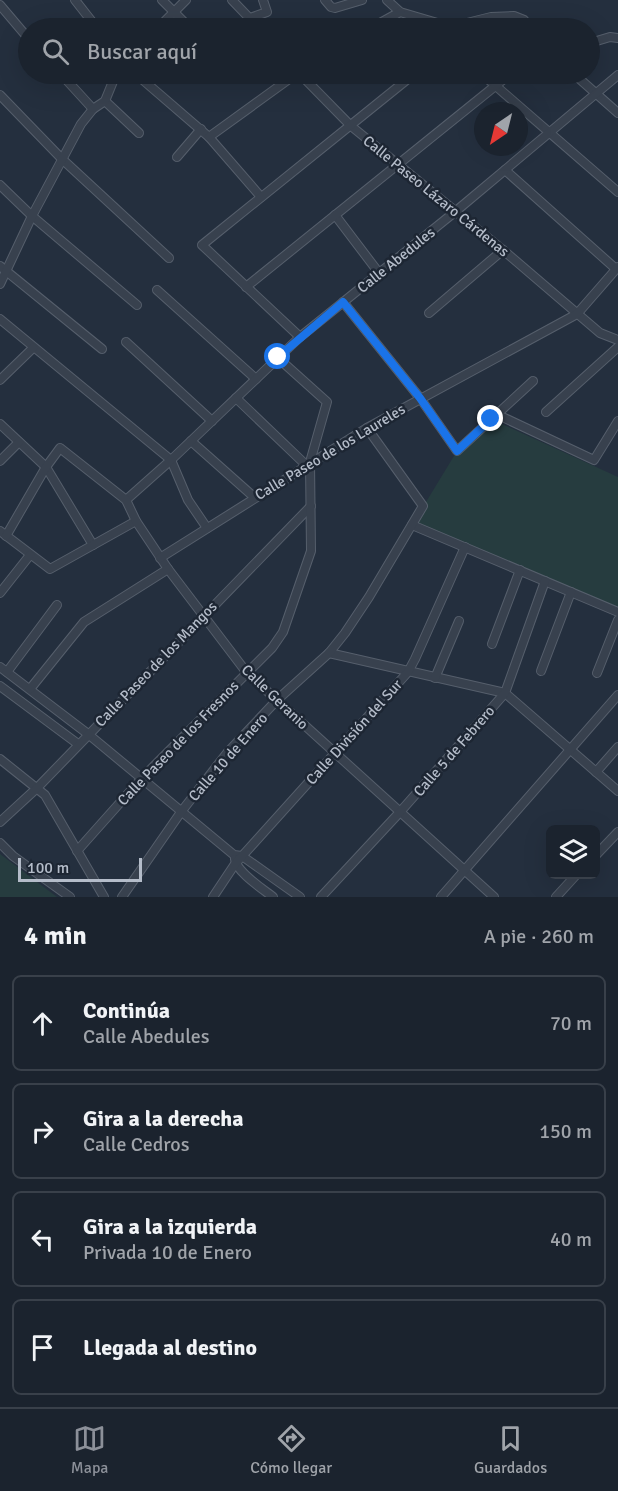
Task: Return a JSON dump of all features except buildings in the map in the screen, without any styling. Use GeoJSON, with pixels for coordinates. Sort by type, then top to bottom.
{"type":"FeatureCollection","features":[{"type":"Feature","properties":{"kind":"street"},"geometry":{"type":"LineString","coordinates":[[9,0],[1,8],[18,27]]}},
{"type":"Feature","properties":{"kind":"street"},"geometry":{"type":"LineString","coordinates":[[75,0],[89,18]]}},
{"type":"Feature","properties":{"kind":"street"},"geometry":{"type":"LineString","coordinates":[[162,0],[180,18]]}},
{"type":"Feature","properties":{"kind":"street"},"geometry":{"type":"LineString","coordinates":[[168,18],[186,0]]}},
{"type":"Feature","properties":{"kind":"street"},"geometry":{"type":"LineString","coordinates":[[232,0],[250,18],[267,12],[263,0]]}},
{"type":"Feature","properties":{"kind":"street"},"geometry":{"type":"LineString","coordinates":[[325,0],[335,8],[362,0]]}},
{"type":"Feature","properties":{"kind":"street"},"geometry":{"type":"LineString","coordinates":[[387,0],[400,12],[420,18]]}},
{"type":"Feature","properties":{"kind":"street"},"geometry":{"type":"LineString","coordinates":[[389,18],[400,12]]}},
{"type":"Feature","properties":{"kind":"street"},"geometry":{"type":"LineString","coordinates":[[488,18],[514,16],[519,18]]}},
{"type":"Feature","properties":{"kind":"street"},"geometry":{"type":"LineString","coordinates":[[600,40],[610,37],[618,38]]}},
{"type":"Feature","properties":{"kind":"street","name":"Calle Abedules"},"geometry":{"type":"LineString","coordinates":[[126,500],[300,337],[506,170],[618,75]]}},
{"type":"Feature","properties":{"kind":"street"},"geometry":{"type":"LineString","coordinates":[[70,84],[93,109]]}},
{"type":"Feature","properties":{"kind":"street"},"geometry":{"type":"LineString","coordinates":[[0,284],[32,216],[81,124],[93,109],[105,101],[112,84]]}},
{"type":"Feature","properties":{"kind":"street"},"geometry":{"type":"LineString","coordinates":[[148,84],[201,129],[261,197]]}},
{"type":"Feature","properties":{"kind":"street"},"geometry":{"type":"LineString","coordinates":[[209,137],[284,84]]}},
{"type":"Feature","properties":{"kind":"street","name":"Calle Paseo Lázaro Cárdenas"},"geometry":{"type":"LineString","coordinates":[[308,84],[351,126],[503,250],[577,314],[600,333],[618,340]]}},
{"type":"Feature","properties":{"kind":"street"},"geometry":{"type":"LineString","coordinates":[[300,337],[202,245],[402,84]]}},
{"type":"Feature","properties":{"kind":"street"},"geometry":{"type":"LineString","coordinates":[[586,84],[618,113]]}},
{"type":"Feature","properties":{"kind":"street"},"geometry":{"type":"LineString","coordinates":[[246,287],[495,85],[618,192]]}},
{"type":"Feature","properties":{"kind":"street"},"geometry":{"type":"LineString","coordinates":[[0,95],[62,159],[169,258]]}},
{"type":"Feature","properties":{"kind":"street"},"geometry":{"type":"LineString","coordinates":[[105,101],[139,134]]}},
{"type":"Feature","properties":{"kind":"street"},"geometry":{"type":"LineString","coordinates":[[177,157],[201,129]]}},
{"type":"Feature","properties":{"kind":"street"},"geometry":{"type":"LineString","coordinates":[[506,170],[617,268]]}},
{"type":"Feature","properties":{"kind":"street"},"geometry":{"type":"LineString","coordinates":[[0,185],[32,216],[136,305]]}},
{"type":"Feature","properties":{"kind":"street"},"geometry":{"type":"LineString","coordinates":[[335,215],[379,273]]}},
{"type":"Feature","properties":{"kind":"street"},"geometry":{"type":"LineString","coordinates":[[429,312],[503,250]]}},
{"type":"Feature","properties":{"kind":"street"},"geometry":{"type":"LineString","coordinates":[[0,266],[102,349]]}},
{"type":"Feature","properties":{"kind":"street","name":"Calle Paseo de los Laureles"},"geometry":{"type":"LineString","coordinates":[[160,558],[367,428],[577,314],[617,268]]}},
{"type":"Feature","properties":{"kind":"street"},"geometry":{"type":"LineString","coordinates":[[157,290],[256,379]]}},
{"type":"Feature","properties":{"kind":"street"},"geometry":{"type":"LineString","coordinates":[[343,302],[420,398],[457,451],[533,381]]}},
{"type":"Feature","properties":{"kind":"street"},"geometry":{"type":"LineString","coordinates":[[0,319],[171,460],[188,500],[207,528]]}},
{"type":"Feature","properties":{"kind":"street"},"geometry":{"type":"LineString","coordinates":[[126,342],[212,421]]}},
{"type":"Feature","properties":{"kind":"street"},"geometry":{"type":"LineString","coordinates":[[546,412],[618,347]]}},
{"type":"Feature","properties":{"kind":"street"},"geometry":{"type":"LineString","coordinates":[[0,380],[33,348]]}},
{"type":"Feature","properties":{"kind":"street","name":"Calle Paseo de los Fresnos"},"geometry":{"type":"LineString","coordinates":[[76,851],[142,778],[272,648],[283,632],[311,551],[308,464],[327,402],[278,357]]}},
{"type":"Feature","properties":{"kind":"street"},"geometry":{"type":"LineString","coordinates":[[236,398],[308,464]]}},
{"type":"Feature","properties":{"kind":"street"},"geometry":{"type":"LineString","coordinates":[[496,414],[594,460],[618,421]]}},
{"type":"Feature","properties":{"kind":"street"},"geometry":{"type":"LineString","coordinates":[[0,424],[46,467],[93,544]]}},
{"type":"Feature","properties":{"kind":"street","name":"Calle 10 de Enero"},"geometry":{"type":"LineString","coordinates":[[122,897],[181,812],[227,753],[277,700],[329,653],[345,633],[423,506],[367,428]]}},
{"type":"Feature","properties":{"kind":"street"},"geometry":{"type":"LineString","coordinates":[[191,441],[254,497]]}},
{"type":"Feature","properties":{"kind":"street"},"geometry":{"type":"LineString","coordinates":[[0,461],[19,442]]}},
{"type":"Feature","properties":{"kind":"street","name":"Calle Geranio"},"geometry":{"type":"LineString","coordinates":[[46,467],[60,448],[126,500],[136,521],[160,558],[247,673],[494,897]]}},
{"type":"Feature","properties":{"kind":"street"},"geometry":{"type":"LineString","coordinates":[[46,467],[3,533],[50,569],[136,521]]}},
{"type":"Feature","properties":{"kind":"street","name":"Calle Paseo de los Mangos"},"geometry":{"type":"LineString","coordinates":[[0,822],[37,788],[311,506]]}},
{"type":"Feature","properties":{"kind":"street"},"geometry":{"type":"LineString","coordinates":[[412,525],[618,612]]}},
{"type":"Feature","properties":{"kind":"street","name":"Calle División del Sur"},"geometry":{"type":"LineString","coordinates":[[213,897],[237,858],[336,753],[408,672],[465,547]]}},
{"type":"Feature","properties":{"kind":"street"},"geometry":{"type":"LineString","coordinates":[[0,593],[30,555]]}},
{"type":"Feature","properties":{"kind":"street"},"geometry":{"type":"LineString","coordinates":[[30,689],[84,622],[168,569]]}},
{"type":"Feature","properties":{"kind":"street"},"geometry":{"type":"LineString","coordinates":[[492,644],[520,570]]}},
{"type":"Feature","properties":{"kind":"street","name":"Calle 5 de Febrero"},"geometry":{"type":"LineString","coordinates":[[321,897],[505,693],[545,581]]}},
{"type":"Feature","properties":{"kind":"street"},"geometry":{"type":"LineString","coordinates":[[541,672],[571,592]]}},
{"type":"Feature","properties":{"kind":"street"},"geometry":{"type":"LineString","coordinates":[[8,672],[57,605]]}},
{"type":"Feature","properties":{"kind":"street"},"geometry":{"type":"LineString","coordinates":[[597,673],[618,620]]}},
{"type":"Feature","properties":{"kind":"street"},"geometry":{"type":"LineString","coordinates":[[435,678],[459,621]]}},
{"type":"Feature","properties":{"kind":"street"},"geometry":{"type":"LineString","coordinates":[[329,653],[505,693],[618,791]]}},
{"type":"Feature","properties":{"kind":"street"},"geometry":{"type":"LineString","coordinates":[[0,667],[88,734],[237,858],[300,897]]}},
{"type":"Feature","properties":{"kind":"street"},"geometry":{"type":"LineString","coordinates":[[0,686],[78,744]]}},
{"type":"Feature","properties":{"kind":"street"},"geometry":{"type":"LineString","coordinates":[[441,897],[618,695]]}},
{"type":"Feature","properties":{"kind":"street"},"geometry":{"type":"LineString","coordinates":[[596,772],[618,747]]}},
{"type":"Feature","properties":{"kind":"street"},"geometry":{"type":"LineString","coordinates":[[0,759],[45,795],[104,897]]}},
{"type":"Feature","properties":{"kind":"street"},"geometry":{"type":"LineString","coordinates":[[600,851],[618,832]]}},
{"type":"Feature","properties":{"kind":"street"},"geometry":{"type":"LineString","coordinates":[[0,843],[70,897]]}},
{"type":"Feature","properties":{"kind":"street"},"geometry":{"type":"LineString","coordinates":[[237,858],[249,878],[273,897]]}},
{"type":"Feature","properties":{"kind":"street"},"geometry":{"type":"LineString","coordinates":[[556,897],[572,879]]}},
{"type":"Feature","properties":{"kind":"green space"},"geometry":{"type":"Polygon","coordinates":[[[491,419],[618,477],[618,612],[412,525],[457,451],[491,419]]]}},
{"type":"Feature","properties":{"kind":"green space"},"geometry":{"type":"Polygon","coordinates":[[[0,854],[57,897],[0,897],[0,854]]]}},
{"type":"Feature","properties":{"kind":"route"},"geometry":{"type":"LineString","coordinates":[[278,357],[343,302],[420,398],[457,451],[491,419]]}}]}
